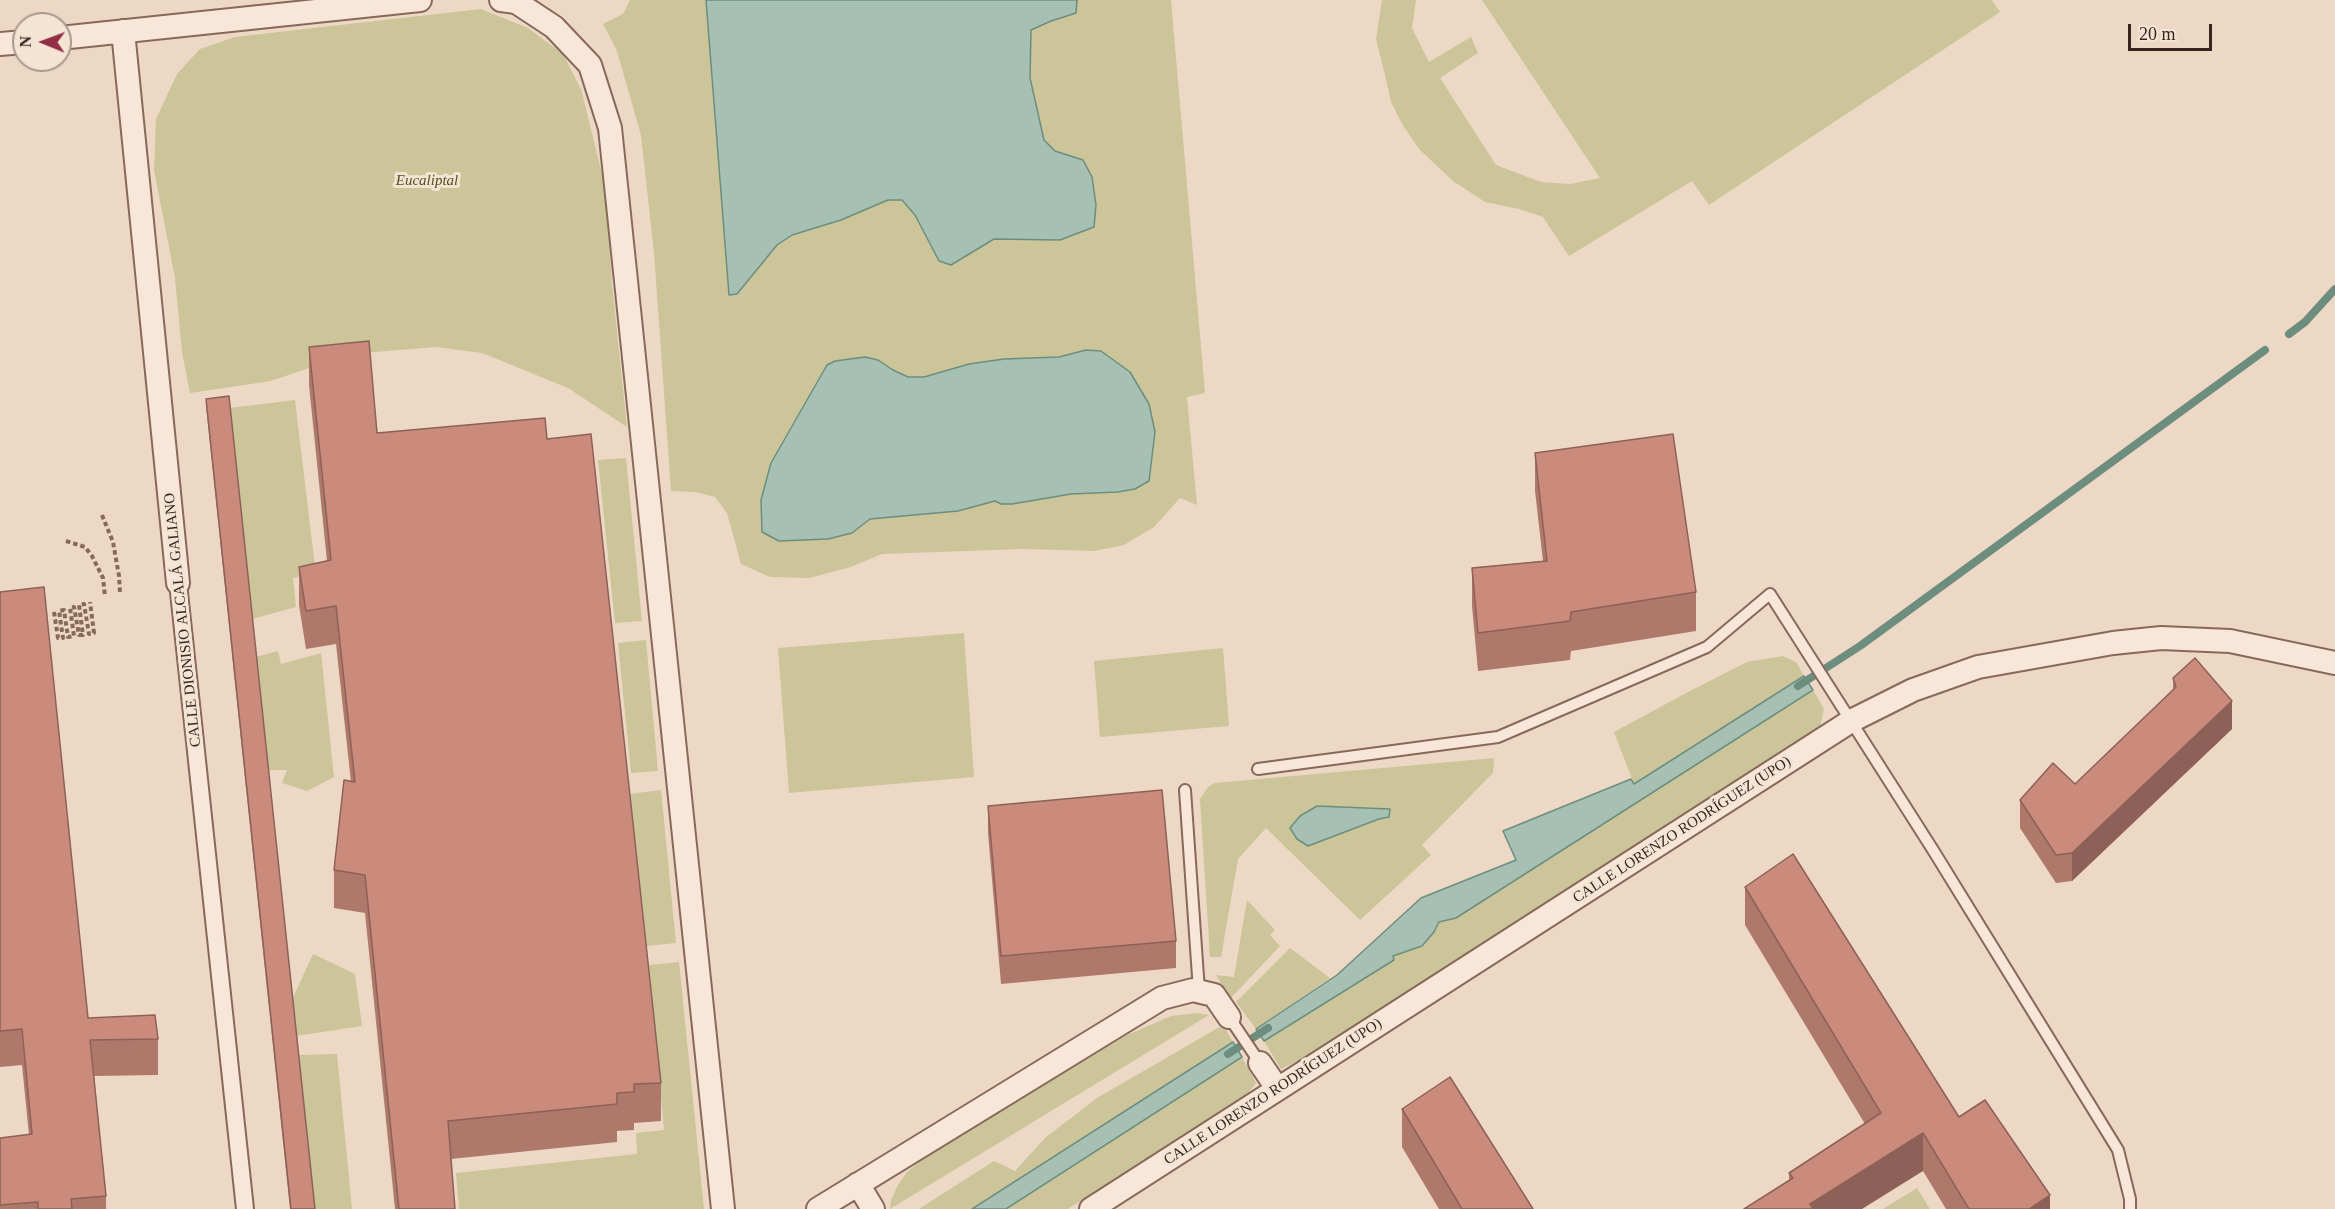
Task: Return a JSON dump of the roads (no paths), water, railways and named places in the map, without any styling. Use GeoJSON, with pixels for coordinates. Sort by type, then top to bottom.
{"type":"FeatureCollection","features":[{"type":"Feature","properties":{"kind":"street"},"geometry":{"type":"LineString","coordinates":[[72,37],[420,0]]}},
{"type":"Feature","properties":{"kind":"street"},"geometry":{"type":"LineString","coordinates":[[501,0],[516,2],[554,27],[590,65],[610,128],[723,1209]]}},
{"type":"Feature","properties":{"kind":"street","name":"CALLE DIONISIO ALCALÁ GALIANO"},"geometry":{"type":"LineString","coordinates":[[123,31],[178,583],[245,1209]]}},
{"type":"Feature","properties":{"kind":"street","name":"CALLE LORENZO RODRÍGUEZ (UPO)"},"geometry":{"type":"LineString","coordinates":[[1091,1209],[1851,721],[1913,690],[1977,667],[2113,643],[2161,638],[2230,641],[2335,663]]}},
{"type":"Feature","properties":{"kind":"street"},"geometry":{"type":"LineString","coordinates":[[818,1209],[1162,998],[1193,990],[1214,994],[1229,1017]]}},
{"type":"Feature","properties":{"kind":"street"},"geometry":{"type":"LineString","coordinates":[[1260,1063],[1277,1088]]}},
{"type":"Feature","properties":{"kind":"street"},"geometry":{"type":"LineString","coordinates":[[858,1184],[873,1209]]}},
{"type":"Feature","properties":{"kind":"lane"},"geometry":{"type":"LineString","coordinates":[[1258,769],[1498,737],[1707,647],[1770,594],[1940,860],[2118,1150],[2130,1199],[2130,1209]]}},
{"type":"Feature","properties":{"kind":"lane"},"geometry":{"type":"LineString","coordinates":[[1185,790],[1199,991]]}},
{"type":"Feature","properties":{"kind":"lane"},"geometry":{"type":"LineString","coordinates":[[1229,1017],[1260,1063]]}},
{"type":"Feature","properties":{"kind":"waterway"},"geometry":{"type":"LineString","coordinates":[[2289,334],[2305,322],[2335,289]]}},
{"type":"Feature","properties":{"kind":"waterway"},"geometry":{"type":"LineString","coordinates":[[1798,686],[1860,646],[2265,350]]}},
{"type":"Feature","properties":{"kind":"waterway"},"geometry":{"type":"LineString","coordinates":[[1228,1054],[1268,1028]]}},
{"type":"Feature","properties":{"kind":"park label","name":"Eucaliptal"},"geometry":{"type":"Point","coordinates":[427,181]}}]}
